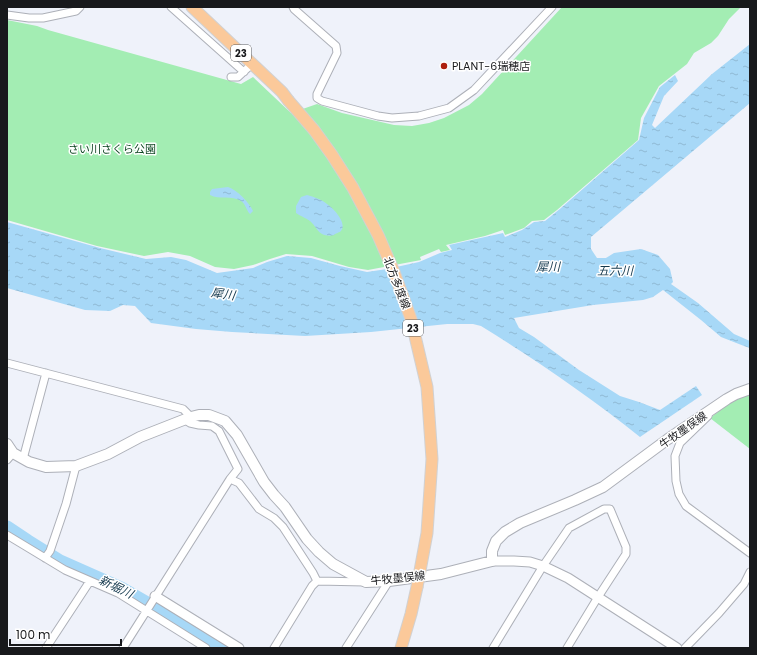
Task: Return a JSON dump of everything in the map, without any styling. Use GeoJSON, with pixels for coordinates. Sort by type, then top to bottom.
{"type":"FeatureCollection","features":[{"type":"Feature","properties":{"kind":"main road","name":"北方多度線"},"geometry":{"type":"LineString","coordinates":[[193,7],[282,92],[323,142],[353,188],[378,235],[394,272],[411,319],[427,387],[432,459],[427,533],[418,587],[401,648]]}},
{"type":"Feature","properties":{"kind":"main road","name":"牛牧墨俣線"},"geometry":{"type":"LineString","coordinates":[[9,452],[29,462],[46,467],[76,466],[108,454],[140,437],[187,418],[199,415],[209,415],[225,421],[237,435],[264,482],[319,552],[333,564],[366,582],[389,581],[441,574],[492,562],[492,551],[496,541],[505,532],[520,522],[562,506],[603,487],[668,439],[727,399],[750,389]]}},
{"type":"Feature","properties":{"kind":"street"},"geometry":{"type":"LineString","coordinates":[[7,15],[43,18],[76,11],[80,7]]}},
{"type":"Feature","properties":{"kind":"street"},"geometry":{"type":"LineString","coordinates":[[171,7],[244,72]]}},
{"type":"Feature","properties":{"kind":"street"},"geometry":{"type":"LineString","coordinates":[[293,7],[336,46],[337,53],[317,94],[317,98],[378,116],[392,118],[419,116],[449,108],[474,90],[552,7]]}},
{"type":"Feature","properties":{"kind":"street"},"geometry":{"type":"LineString","coordinates":[[231,77],[238,77],[252,64]]}},
{"type":"Feature","properties":{"kind":"street"},"geometry":{"type":"LineString","coordinates":[[7,363],[184,410],[190,422],[199,425],[212,426],[219,431],[238,469],[230,479],[123,648]]}},
{"type":"Feature","properties":{"kind":"street"},"geometry":{"type":"LineString","coordinates":[[23,459],[46,373]]}},
{"type":"Feature","properties":{"kind":"street"},"geometry":{"type":"LineString","coordinates":[[727,399],[680,443],[676,456],[676,481],[679,494],[686,506],[750,553]]}},
{"type":"Feature","properties":{"kind":"street"},"geometry":{"type":"LineString","coordinates":[[47,555],[66,504],[76,466]]}},
{"type":"Feature","properties":{"kind":"street"},"geometry":{"type":"LineString","coordinates":[[230,479],[238,483],[259,509],[274,518],[283,527],[317,581]]}},
{"type":"Feature","properties":{"kind":"street"},"geometry":{"type":"LineString","coordinates":[[493,648],[543,566],[569,528],[604,509],[610,509],[626,547],[626,554],[567,648]]}},
{"type":"Feature","properties":{"kind":"street"},"geometry":{"type":"LineString","coordinates":[[7,535],[47,555],[65,570],[118,593],[150,604],[239,648]]}},
{"type":"Feature","properties":{"kind":"street"},"geometry":{"type":"LineString","coordinates":[[492,562],[530,562],[543,566],[568,578],[677,648]]}},
{"type":"Feature","properties":{"kind":"street"},"geometry":{"type":"LineString","coordinates":[[685,648],[744,584],[750,572]]}},
{"type":"Feature","properties":{"kind":"street"},"geometry":{"type":"LineString","coordinates":[[46,648],[90,581]]}},
{"type":"Feature","properties":{"kind":"street"},"geometry":{"type":"LineString","coordinates":[[274,648],[312,586],[317,581],[366,582]]}},
{"type":"Feature","properties":{"kind":"street"},"geometry":{"type":"LineString","coordinates":[[346,648],[389,581]]}},
{"type":"Feature","properties":{"kind":"street"},"geometry":{"type":"LineString","coordinates":[[150,604],[206,648]]}},
{"type":"Feature","properties":{"kind":"green space","name":"さい川さくら公園"},"geometry":{"type":"Polygon","coordinates":[[[562,7],[741,7],[729,19],[718,36],[711,43],[694,53],[687,64],[659,86],[641,118],[638,140],[557,210],[544,220],[532,221],[524,228],[505,235],[503,230],[485,236],[446,245],[450,250],[441,252],[439,249],[420,257],[421,260],[368,270],[349,267],[312,256],[286,254],[253,265],[234,269],[215,267],[190,256],[168,252],[144,256],[97,246],[7,220],[7,20],[37,26],[241,84],[253,77],[291,113],[317,104],[342,113],[394,125],[412,126],[429,123],[444,118],[469,105],[482,94],[562,7]]]}},
{"type":"Feature","properties":{"kind":"green space"},"geometry":{"type":"Polygon","coordinates":[[[750,390],[750,449],[710,418],[750,390]]]}},
{"type":"Feature","properties":{"kind":"water","name":"犀川"},"geometry":{"type":"Polygon","coordinates":[[[750,44],[750,103],[591,237],[591,249],[597,258],[606,258],[614,253],[641,249],[658,255],[670,269],[673,282],[671,284],[698,303],[734,334],[750,341],[750,348],[721,337],[663,290],[653,297],[643,300],[593,305],[514,318],[519,328],[534,337],[579,370],[620,396],[660,410],[696,386],[702,395],[640,437],[582,393],[522,352],[481,326],[473,324],[447,324],[371,332],[305,336],[232,332],[151,323],[135,306],[123,305],[110,311],[85,310],[7,288],[7,222],[100,248],[146,259],[171,257],[186,260],[217,273],[253,268],[287,256],[311,258],[367,272],[419,262],[440,253],[452,250],[449,245],[503,233],[505,237],[522,230],[534,222],[545,221],[639,140],[644,118],[660,87],[675,75],[678,81],[664,96],[652,125],[655,128],[712,74],[750,44]]]}},
{"type":"Feature","properties":{"kind":"water"},"geometry":{"type":"Polygon","coordinates":[[[228,187],[239,194],[249,204],[253,211],[250,214],[244,204],[237,199],[210,195],[212,189],[228,187]]]}},
{"type":"Feature","properties":{"kind":"water"},"geometry":{"type":"Polygon","coordinates":[[[307,195],[315,197],[330,206],[339,216],[343,225],[340,232],[331,236],[322,234],[310,221],[296,213],[296,206],[301,197],[307,195]]]}},
{"type":"Feature","properties":{"kind":"waterway","name":"新堀川"},"geometry":{"type":"LineString","coordinates":[[7,527],[60,561],[121,588],[225,648]]}},
{"type":"Feature","properties":{"kind":"place","name":"PLANT-6瑞穂店"},"geometry":{"type":"Point","coordinates":[444,66]}},
{"type":"Feature","properties":{"kind":"water label","name":"五六川"},"geometry":{"type":"Point","coordinates":[615,271]}}]}
